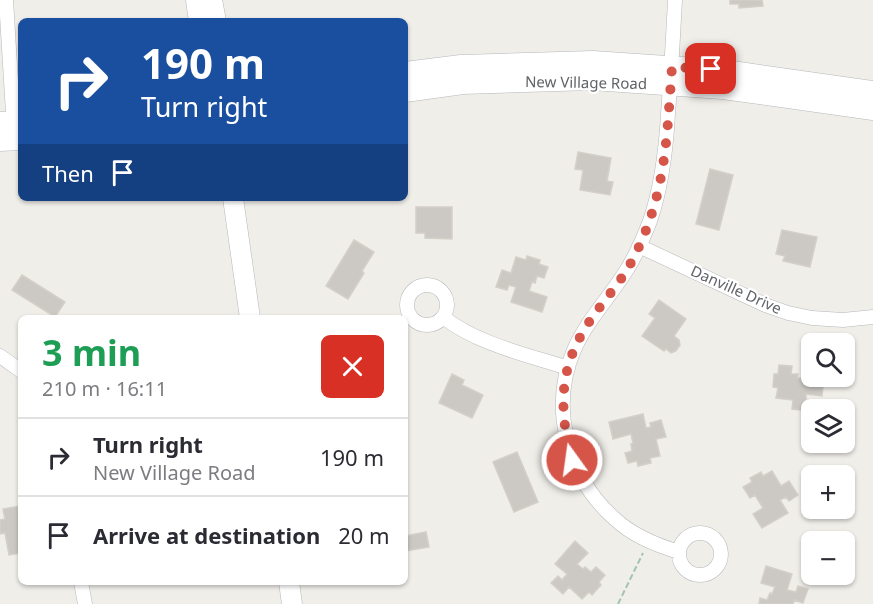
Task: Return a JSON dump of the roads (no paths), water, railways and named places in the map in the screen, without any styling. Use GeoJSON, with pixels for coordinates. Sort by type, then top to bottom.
{"type":"FeatureCollection","features":[{"type":"Feature","properties":{"kind":"main road"},"geometry":{"type":"LineString","coordinates":[[196,0],[199,18]]}},
{"type":"Feature","properties":{"kind":"main road"},"geometry":{"type":"LineString","coordinates":[[212,0],[215,18]]}},
{"type":"Feature","properties":{"kind":"main road","name":"New Village Road"},"geometry":{"type":"LineString","coordinates":[[408,72],[461,65],[593,61],[723,89],[873,110]]}},
{"type":"Feature","properties":{"kind":"main road","name":"New Village Road"},"geometry":{"type":"LineString","coordinates":[[408,92],[463,84],[671,76],[726,70],[873,91]]}},
{"type":"Feature","properties":{"kind":"main road"},"geometry":{"type":"LineString","coordinates":[[233,201],[250,315]]}},
{"type":"Feature","properties":{"kind":"main road"},"geometry":{"type":"LineString","coordinates":[[289,585],[292,604]]}},
{"type":"Feature","properties":{"kind":"street"},"geometry":{"type":"LineString","coordinates":[[6,0],[12,131]]}},
{"type":"Feature","properties":{"kind":"street"},"geometry":{"type":"LineString","coordinates":[[675,0],[665,155],[660,186],[650,220],[626,272],[583,332],[574,351],[568,368],[563,414],[572,460],[582,481],[597,502],[615,520],[634,534],[679,552]]}},
{"type":"Feature","properties":{"kind":"street","name":"Danville Drive"},"geometry":{"type":"LineString","coordinates":[[639,246],[765,305],[788,313],[812,318],[843,320],[873,317]]}},
{"type":"Feature","properties":{"kind":"street"},"geometry":{"type":"LineString","coordinates":[[443,317],[480,339],[568,368]]}},
{"type":"Feature","properties":{"kind":"street"},"geometry":{"type":"LineString","coordinates":[[0,356],[18,369]]}},
{"type":"Feature","properties":{"kind":"street"},"geometry":{"type":"LineString","coordinates":[[82,585],[85,604]]}}]}
